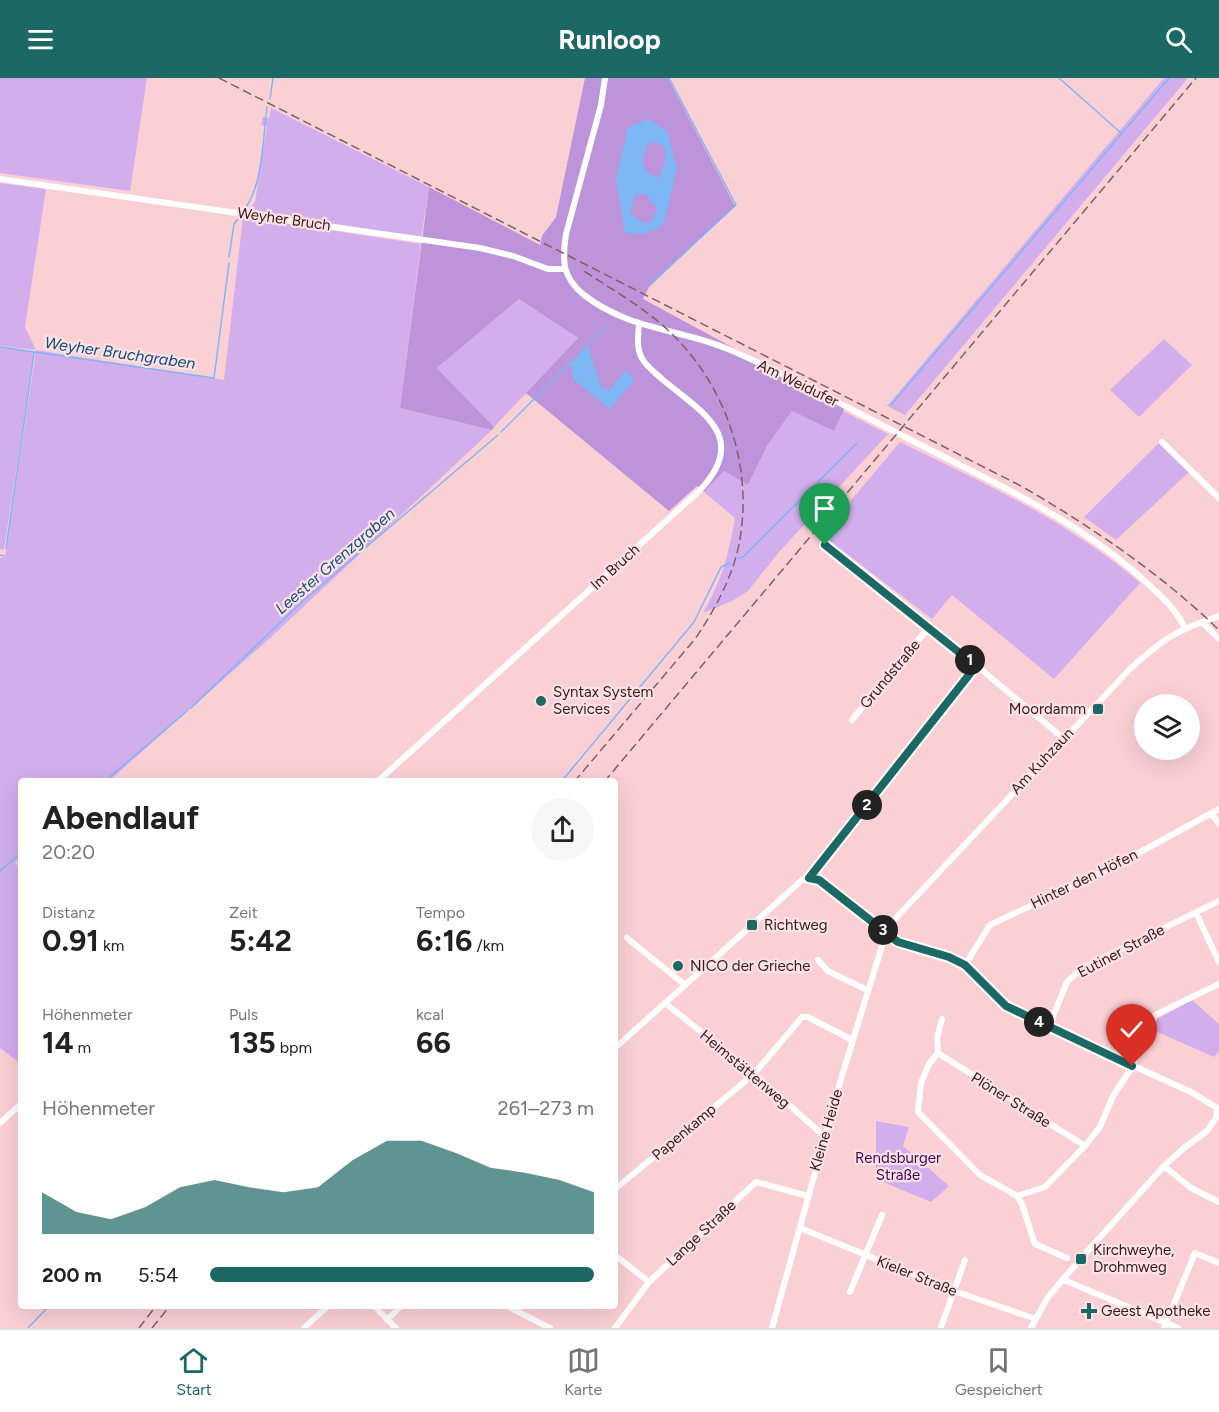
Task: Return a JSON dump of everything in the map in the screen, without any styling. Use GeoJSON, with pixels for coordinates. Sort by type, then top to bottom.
{"type":"FeatureCollection","features":[{"type":"Feature","properties":{"kind":"street"},"geometry":{"type":"LineString","coordinates":[[565,268],[563,252],[566,234],[601,105],[604,78]]}},
{"type":"Feature","properties":{"kind":"street","name":"Weyher Bruch"},"geometry":{"type":"LineString","coordinates":[[0,179],[480,248],[513,256],[548,269],[565,268]]}},
{"type":"Feature","properties":{"kind":"street","name":"Am Weidufer"},"geometry":{"type":"LineString","coordinates":[[565,268],[573,285],[605,309],[639,324],[726,348],[1013,492],[1089,538],[1132,569],[1178,613],[1185,628]]}},
{"type":"Feature","properties":{"kind":"street","name":"Im Bruch"},"geometry":{"type":"LineString","coordinates":[[381,778],[698,492],[717,469],[720,448],[717,430],[706,415],[651,369],[643,359],[638,344],[639,324]]}},
{"type":"Feature","properties":{"kind":"street"},"geometry":{"type":"LineString","coordinates":[[1162,442],[1219,498]]}},
{"type":"Feature","properties":{"kind":"street"},"geometry":{"type":"LineString","coordinates":[[825,545],[1063,738]]}},
{"type":"Feature","properties":{"kind":"street","name":"Am Kuhzaun"},"geometry":{"type":"LineString","coordinates":[[886,933],[894,920],[1063,738],[1156,644],[1185,628],[1219,616]]}},
{"type":"Feature","properties":{"kind":"street"},"geometry":{"type":"LineString","coordinates":[[1202,622],[1219,639]]}},
{"type":"Feature","properties":{"kind":"street","name":"Grundstraße"},"geometry":{"type":"LineString","coordinates":[[852,720],[928,627]]}},
{"type":"Feature","properties":{"kind":"street"},"geometry":{"type":"LineString","coordinates":[[809,878],[976,666]]}},
{"type":"Feature","properties":{"kind":"street","name":"Hinter den Höfen"},"geometry":{"type":"LineString","coordinates":[[965,965],[990,925],[1113,867],[1219,809]]}},
{"type":"Feature","properties":{"kind":"street"},"geometry":{"type":"LineString","coordinates":[[1212,814],[1219,824]]}},
{"type":"Feature","properties":{"kind":"street"},"geometry":{"type":"LineString","coordinates":[[618,1045],[802,880],[809,878],[819,880],[898,942],[949,957],[965,965],[1006,1006],[1021,1015],[1193,1093],[1218,1108],[1216,1118],[1207,1131],[1164,1166],[1048,1297],[1031,1328]]}},
{"type":"Feature","properties":{"kind":"street","name":"Eutiner Straße"},"geometry":{"type":"LineString","coordinates":[[1049,1026],[1067,982],[1081,969],[1219,901]]}},
{"type":"Feature","properties":{"kind":"street"},"geometry":{"type":"LineString","coordinates":[[1196,913],[1219,962]]}},
{"type":"Feature","properties":{"kind":"street","name":"Kleine Heide"},"geometry":{"type":"LineString","coordinates":[[772,1328],[824,1136],[886,933]]}},
{"type":"Feature","properties":{"kind":"street"},"geometry":{"type":"LineString","coordinates":[[627,938],[685,985]]}},
{"type":"Feature","properties":{"kind":"street"},"geometry":{"type":"LineString","coordinates":[[818,960],[828,970],[867,990]]}},
{"type":"Feature","properties":{"kind":"street"},"geometry":{"type":"LineString","coordinates":[[1017,1196],[1045,1187],[1100,1127],[1113,1096],[1132,1066],[1155,1015],[1219,984]]}},
{"type":"Feature","properties":{"kind":"street","name":"Heimstättenweg"},"geometry":{"type":"LineString","coordinates":[[665,1003],[754,1074],[824,1136]]}},
{"type":"Feature","properties":{"kind":"street","name":"Papenkamp"},"geometry":{"type":"LineString","coordinates":[[618,1187],[754,1074],[802,1017],[807,1017],[852,1040]]}},
{"type":"Feature","properties":{"kind":"street"},"geometry":{"type":"LineString","coordinates":[[942,1019],[937,1038],[938,1053],[929,1064],[921,1083],[918,1112],[980,1175],[1017,1196],[1022,1203],[1035,1244],[1066,1258]]}},
{"type":"Feature","properties":{"kind":"street","name":"Plöner Straße"},"geometry":{"type":"LineString","coordinates":[[938,1053],[1085,1146]]}},
{"type":"Feature","properties":{"kind":"street"},"geometry":{"type":"LineString","coordinates":[[0,1123],[18,1107]]}},
{"type":"Feature","properties":{"kind":"street"},"geometry":{"type":"LineString","coordinates":[[1164,1166],[1191,1188],[1219,1202]]}},
{"type":"Feature","properties":{"kind":"street","name":"Lange Straße"},"geometry":{"type":"LineString","coordinates":[[615,1328],[649,1282],[756,1182],[808,1196]]}},
{"type":"Feature","properties":{"kind":"street"},"geometry":{"type":"LineString","coordinates":[[850,1292],[882,1215]]}},
{"type":"Feature","properties":{"kind":"street","name":"Kieler Straße"},"geometry":{"type":"LineString","coordinates":[[800,1228],[954,1291],[1036,1319]]}},
{"type":"Feature","properties":{"kind":"street"},"geometry":{"type":"LineString","coordinates":[[1165,1326],[1195,1253],[1219,1263]]}},
{"type":"Feature","properties":{"kind":"street"},"geometry":{"type":"LineString","coordinates":[[618,1257],[649,1282]]}},
{"type":"Feature","properties":{"kind":"street"},"geometry":{"type":"LineString","coordinates":[[941,1327],[965,1260]]}},
{"type":"Feature","properties":{"kind":"street"},"geometry":{"type":"LineString","coordinates":[[1064,1280],[1165,1326],[1178,1328]]}},
{"type":"Feature","properties":{"kind":"street"},"geometry":{"type":"LineString","coordinates":[[304,1328],[325,1309]]}},
{"type":"Feature","properties":{"kind":"street"},"geometry":{"type":"LineString","coordinates":[[377,1309],[396,1328]]}},
{"type":"Feature","properties":{"kind":"street"},"geometry":{"type":"LineString","coordinates":[[387,1320],[398,1309]]}},
{"type":"Feature","properties":{"kind":"street"},"geometry":{"type":"LineString","coordinates":[[513,1309],[550,1328]]}},
{"type":"Feature","properties":{"kind":"green space"},"geometry":{"type":"Polygon","coordinates":[[[0,78],[147,78],[130,191],[0,173],[0,78]]]}},
{"type":"Feature","properties":{"kind":"green space"},"geometry":{"type":"Polygon","coordinates":[[[1164,78],[1188,78],[905,415],[887,406],[1164,78]]]}},
{"type":"Feature","properties":{"kind":"green space"},"geometry":{"type":"Polygon","coordinates":[[[271,108],[429,187],[421,239],[250,209],[255,202],[267,126],[261,125],[263,117],[269,118],[271,108]]]}},
{"type":"Feature","properties":{"kind":"green space"},"geometry":{"type":"Polygon","coordinates":[[[0,183],[46,189],[25,327],[36,350],[0,346],[0,183]]]}},
{"type":"Feature","properties":{"kind":"green space"},"geometry":{"type":"Polygon","coordinates":[[[243,217],[421,244],[400,408],[492,430],[269,639],[112,778],[18,778],[18,860],[15,863],[18,866],[18,1062],[0,1048],[0,558],[5,557],[36,350],[224,380],[243,217]]]}},
{"type":"Feature","properties":{"kind":"green space"},"geometry":{"type":"Polygon","coordinates":[[[519,299],[578,338],[494,427],[437,368],[519,299]]]}},
{"type":"Feature","properties":{"kind":"green space"},"geometry":{"type":"Polygon","coordinates":[[[1164,339],[1192,365],[1139,417],[1110,390],[1164,339]]]}},
{"type":"Feature","properties":{"kind":"green space"},"geometry":{"type":"Polygon","coordinates":[[[0,348],[34,352],[4,550],[0,549],[0,348]]]}},
{"type":"Feature","properties":{"kind":"green space"},"geometry":{"type":"Polygon","coordinates":[[[792,411],[834,430],[843,411],[888,434],[779,552],[748,591],[732,601],[703,613],[724,567],[735,518],[704,492],[724,471],[748,485],[767,446],[792,411]]]}},
{"type":"Feature","properties":{"kind":"green space"},"geometry":{"type":"Polygon","coordinates":[[[900,442],[994,488],[1055,522],[1113,561],[1140,583],[1054,679],[952,595],[932,619],[822,535],[900,442]]]}},
{"type":"Feature","properties":{"kind":"green space"},"geometry":{"type":"Polygon","coordinates":[[[1160,442],[1189,472],[1116,540],[1084,517],[1160,442]]]}},
{"type":"Feature","properties":{"kind":"green space"},"geometry":{"type":"Polygon","coordinates":[[[1192,1000],[1219,1024],[1219,1051],[1214,1057],[1155,1031],[1157,1026],[1154,1025],[1157,1019],[1192,1000]]]}},
{"type":"Feature","properties":{"kind":"green space","name":"Rendsburger Straße"},"geometry":{"type":"Polygon","coordinates":[[[876,1121],[909,1127],[903,1146],[949,1186],[931,1202],[876,1179],[876,1121]]]}},
{"type":"Feature","properties":{"kind":"shaded area"},"geometry":{"type":"Polygon","coordinates":[[[585,78],[668,78],[735,206],[649,287],[643,299],[732,347],[847,403],[834,431],[792,411],[767,446],[748,485],[724,471],[704,492],[697,486],[669,511],[526,393],[578,338],[519,299],[437,368],[494,427],[492,430],[400,408],[429,187],[540,245],[542,236],[556,217],[585,78]]]}},
{"type":"Feature","properties":{"kind":"water"},"geometry":{"type":"Polygon","coordinates":[[[648,119],[667,131],[677,169],[663,225],[645,234],[625,233],[616,179],[628,127],[648,119]],[[656,142],[648,144],[642,160],[646,171],[658,178],[666,151],[665,147],[656,142]],[[646,194],[635,195],[630,213],[643,223],[651,222],[657,209],[646,194]]]}},
{"type":"Feature","properties":{"kind":"water"},"geometry":{"type":"Polygon","coordinates":[[[588,346],[601,388],[609,390],[626,370],[634,380],[610,409],[573,379],[571,362],[588,346]]]}},
{"type":"Feature","properties":{"kind":"waterway"},"geometry":{"type":"LineString","coordinates":[[270,99],[273,78]]}},
{"type":"Feature","properties":{"kind":"waterway","name":"Leester Grenzgraben"},"geometry":{"type":"LineString","coordinates":[[648,286],[736,205],[669,78]]}},
{"type":"Feature","properties":{"kind":"waterway"},"geometry":{"type":"LineString","coordinates":[[1059,78],[1121,133]]}},
{"type":"Feature","properties":{"kind":"waterway"},"geometry":{"type":"LineString","coordinates":[[891,405],[1169,78]]}},
{"type":"Feature","properties":{"kind":"waterway"},"geometry":{"type":"LineString","coordinates":[[244,210],[259,175],[267,107]]}},
{"type":"Feature","properties":{"kind":"waterway"},"geometry":{"type":"LineString","coordinates":[[229,257],[234,224],[239,218]]}},
{"type":"Feature","properties":{"kind":"waterway","name":"Weyher Bruchgraben"},"geometry":{"type":"LineString","coordinates":[[0,347],[214,378],[229,263]]}},
{"type":"Feature","properties":{"kind":"waterway","name":"Leester Grenzgraben"},"geometry":{"type":"LineString","coordinates":[[580,353],[607,325]]}},
{"type":"Feature","properties":{"kind":"waterway","name":"Weyher Bruchgraben"},"geometry":{"type":"LineString","coordinates":[[6,548],[34,353]]}},
{"type":"Feature","properties":{"kind":"waterway","name":"Leester Grenzgraben"},"geometry":{"type":"LineString","coordinates":[[501,432],[573,360]]}},
{"type":"Feature","properties":{"kind":"waterway","name":"Leester Grenzgraben"},"geometry":{"type":"LineString","coordinates":[[191,708],[304,600],[498,435]]}},
{"type":"Feature","properties":{"kind":"waterway"},"geometry":{"type":"LineString","coordinates":[[739,558],[743,557],[857,443]]}},
{"type":"Feature","properties":{"kind":"waterway"},"geometry":{"type":"LineString","coordinates":[[0,555],[4,556]]}},
{"type":"Feature","properties":{"kind":"waterway"},"geometry":{"type":"LineString","coordinates":[[564,778],[694,622],[721,567],[730,563]]}},
{"type":"Feature","properties":{"kind":"waterway","name":"Leester Grenzgraben"},"geometry":{"type":"LineString","coordinates":[[109,778],[187,711]]}},
{"type":"Feature","properties":{"kind":"waterway","name":"Leester Grenzgraben"},"geometry":{"type":"LineString","coordinates":[[0,871],[18,856]]}},
{"type":"Feature","properties":{"kind":"waterway"},"geometry":{"type":"LineString","coordinates":[[28,1328],[46,1309]]}},
{"type":"Feature","properties":{"kind":"railway"},"geometry":{"type":"LineString","coordinates":[[219,78],[1023,487],[1075,519],[1150,571],[1219,630]]}},
{"type":"Feature","properties":{"kind":"railway"},"geometry":{"type":"LineString","coordinates":[[607,778],[1196,78]]}},
{"type":"Feature","properties":{"kind":"railway"},"geometry":{"type":"LineString","coordinates":[[577,778],[695,639],[715,607],[731,573],[738,549],[743,491],[732,433],[709,380],[692,357],[663,326],[584,271]]}},
{"type":"Feature","properties":{"kind":"railway"},"geometry":{"type":"LineString","coordinates":[[139,1328],[154,1309]]}},
{"type":"Feature","properties":{"kind":"railway"},"geometry":{"type":"LineString","coordinates":[[152,1328],[168,1309]]}},
{"type":"Feature","properties":{"kind":"place","name":"Syntax System Services"},"geometry":{"type":"Point","coordinates":[541,701]}},
{"type":"Feature","properties":{"kind":"place","name":"Moordamm"},"geometry":{"type":"Point","coordinates":[1098,709]}},
{"type":"Feature","properties":{"kind":"place","name":"Richtweg"},"geometry":{"type":"Point","coordinates":[752,925]}},
{"type":"Feature","properties":{"kind":"place","name":"NICO der Grieche"},"geometry":{"type":"Point","coordinates":[678,966]}},
{"type":"Feature","properties":{"kind":"place","name":"Kirchweyhe, Drohmweg"},"geometry":{"type":"Point","coordinates":[1081,1259]}},
{"type":"Feature","properties":{"kind":"place","name":"Geest Apotheke"},"geometry":{"type":"Point","coordinates":[1089,1311]}},
{"type":"Feature","properties":{"kind":"route"},"geometry":{"type":"LineString","coordinates":[[825,545],[976,666],[809,878],[819,880],[898,942],[949,957],[965,965],[999,1000],[1018,1013],[1132,1066]]}}]}
